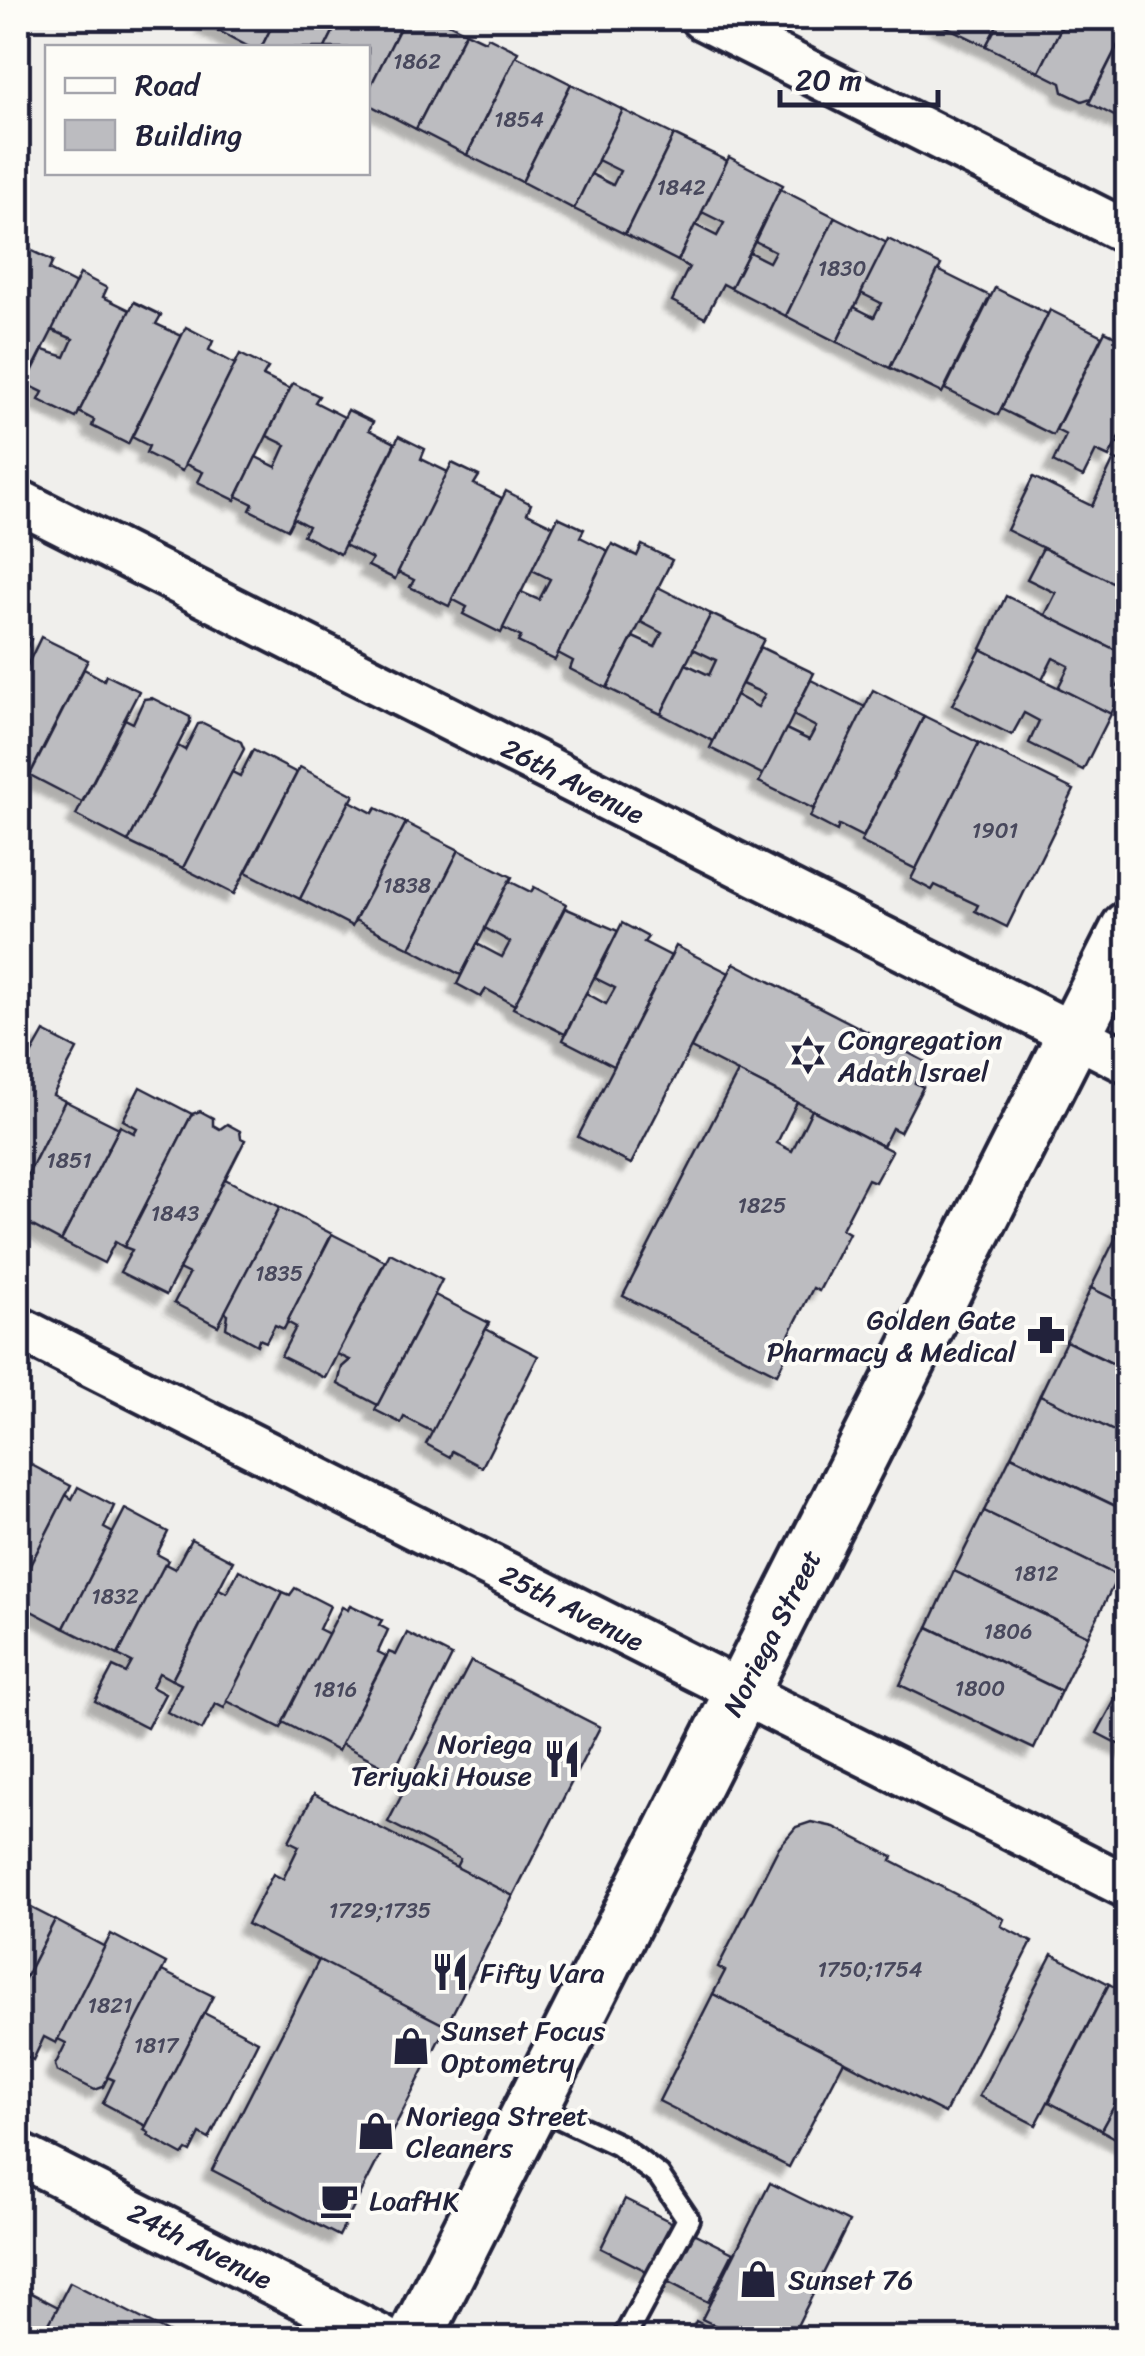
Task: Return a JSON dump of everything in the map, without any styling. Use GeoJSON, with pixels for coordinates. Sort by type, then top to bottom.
{"type":"FeatureCollection","features":[{"type":"Feature","properties":{"kind":"street"},"geometry":{"type":"LineString","coordinates":[[702,18],[1128,233]]}},
{"type":"Feature","properties":{"kind":"street","name":"26th Avenue"},"geometry":{"type":"LineString","coordinates":[[18,501],[1128,1062]]}},
{"type":"Feature","properties":{"kind":"street","name":"Noriega Street"},"geometry":{"type":"LineString","coordinates":[[415,2338],[1128,928]]}},
{"type":"Feature","properties":{"kind":"street","name":"25th Avenue"},"geometry":{"type":"LineString","coordinates":[[18,1328],[1128,1886]]}},
{"type":"Feature","properties":{"kind":"street","name":"24th Avenue"},"geometry":{"type":"LineString","coordinates":[[18,2154],[382,2338]]}},
{"type":"Feature","properties":{"kind":"lane"},"geometry":{"type":"LineString","coordinates":[[533,2105],[618,2146],[659,2176],[688,2218],[624,2338]]}},
{"type":"Feature","properties":{"kind":"building"},"geometry":{"type":"Polygon","coordinates":[[[209,18],[276,18],[262,45],[245,45],[206,24],[209,18]]]}},
{"type":"Feature","properties":{"kind":"building"},"geometry":{"type":"Polygon","coordinates":[[[276,18],[340,18],[326,45],[262,45],[276,18]]]}},
{"type":"Feature","properties":{"kind":"building"},"geometry":{"type":"Polygon","coordinates":[[[340,18],[405,18],[370,87],[370,45],[326,45],[340,18]]]}},
{"type":"Feature","properties":{"kind":"building"},"geometry":{"type":"Polygon","coordinates":[[[405,18],[438,18],[466,32],[416,129],[370,105],[370,87],[405,18]]]}},
{"type":"Feature","properties":{"kind":"building"},"geometry":{"type":"Polygon","coordinates":[[[933,18],[1001,18],[986,46],[933,18]]]}},
{"type":"Feature","properties":{"kind":"building"},"geometry":{"type":"Polygon","coordinates":[[[1001,18],[1066,18],[1039,72],[986,46],[1001,18]]]}},
{"type":"Feature","properties":{"kind":"building"},"geometry":{"type":"Polygon","coordinates":[[[1066,18],[1128,18],[1091,98],[1082,101],[1063,92],[1061,83],[1039,72],[1066,18]]]}},
{"type":"Feature","properties":{"kind":"building"},"geometry":{"type":"Polygon","coordinates":[[[1128,25],[1128,123],[1089,103],[1128,25]]]}},
{"type":"Feature","properties":{"kind":"building"},"geometry":{"type":"Polygon","coordinates":[[[466,32],[485,41],[488,37],[518,52],[467,155],[416,129],[466,32]]]}},
{"type":"Feature","properties":{"kind":"building"},"geometry":{"type":"Polygon","coordinates":[[[516,56],[571,84],[522,182],[467,155],[516,56]]]}},
{"type":"Feature","properties":{"kind":"building"},"geometry":{"type":"Polygon","coordinates":[[[571,84],[623,110],[574,209],[522,182],[571,84]]]}},
{"type":"Feature","properties":{"kind":"building"},"geometry":{"type":"Polygon","coordinates":[[[623,110],[674,135],[625,234],[574,209],[591,174],[613,185],[620,171],[598,160],[623,110]]]}},
{"type":"Feature","properties":{"kind":"building"},"geometry":{"type":"Polygon","coordinates":[[[674,135],[728,161],[678,261],[625,234],[674,135]]]}},
{"type":"Feature","properties":{"kind":"building"},"geometry":{"type":"Polygon","coordinates":[[[729,157],[783,185],[731,288],[723,284],[705,318],[672,301],[689,267],[678,261],[695,225],[717,236],[724,223],[702,212],[729,157]]]}},
{"type":"Feature","properties":{"kind":"building"},"geometry":{"type":"Polygon","coordinates":[[[780,189],[835,217],[786,316],[731,288],[749,252],[769,262],[775,251],[755,241],[780,189]]]}},
{"type":"Feature","properties":{"kind":"building"},"geometry":{"type":"Polygon","coordinates":[[[835,217],[887,243],[837,342],[786,316],[835,217]]]}},
{"type":"Feature","properties":{"kind":"building"},"geometry":{"type":"Polygon","coordinates":[[[888,239],[941,265],[890,368],[837,342],[854,307],[874,317],[881,303],[861,293],[888,239]]]}},
{"type":"Feature","properties":{"kind":"building"},"geometry":{"type":"Polygon","coordinates":[[[26,248],[53,261],[49,270],[76,284],[22,390],[18,388],[18,265],[26,248]]]}},
{"type":"Feature","properties":{"kind":"building"},"geometry":{"type":"Polygon","coordinates":[[[938,270],[990,296],[942,393],[890,368],[938,270]]]}},
{"type":"Feature","properties":{"kind":"building"},"geometry":{"type":"Polygon","coordinates":[[[80,274],[107,288],[103,297],[130,310],[76,418],[39,400],[43,392],[26,384],[43,350],[65,357],[73,339],[52,330],[80,274]]]}},
{"type":"Feature","properties":{"kind":"building"},"geometry":{"type":"Polygon","coordinates":[[[995,288],[1048,314],[998,415],[945,389],[995,288]]]}},
{"type":"Feature","properties":{"kind":"building"},"geometry":{"type":"Polygon","coordinates":[[[134,302],[161,315],[156,324],[182,336],[128,444],[92,426],[94,420],[79,412],[134,302]]]}},
{"type":"Feature","properties":{"kind":"building"},"geometry":{"type":"Polygon","coordinates":[[[1050,310],[1102,336],[1053,435],[1001,409],[1050,310]]]}},
{"type":"Feature","properties":{"kind":"building"},"geometry":{"type":"Polygon","coordinates":[[[186,327],[213,341],[209,350],[235,364],[182,471],[146,453],[149,446],[132,437],[186,327]]]}},
{"type":"Feature","properties":{"kind":"building"},"geometry":{"type":"Polygon","coordinates":[[[1105,331],[1128,342],[1128,420],[1109,457],[1096,451],[1083,477],[1053,462],[1066,435],[1056,430],[1105,331]]]}},
{"type":"Feature","properties":{"kind":"building"},"geometry":{"type":"Polygon","coordinates":[[[240,354],[268,368],[263,376],[290,389],[235,500],[198,482],[203,472],[185,464],[240,354]]]}},
{"type":"Feature","properties":{"kind":"building"},"geometry":{"type":"Polygon","coordinates":[[[293,383],[319,396],[315,402],[344,417],[288,529],[250,510],[253,504],[237,496],[256,457],[276,467],[286,445],[267,436],[293,383]]]}},
{"type":"Feature","properties":{"kind":"building"},"geometry":{"type":"Polygon","coordinates":[[[348,410],[373,422],[369,430],[395,443],[340,554],[303,535],[308,526],[293,518],[348,410]]]}},
{"type":"Feature","properties":{"kind":"building"},"geometry":{"type":"Polygon","coordinates":[[[1128,420],[1128,448],[1116,442],[1128,420]]]}},
{"type":"Feature","properties":{"kind":"building"},"geometry":{"type":"Polygon","coordinates":[[[399,436],[425,449],[421,459],[448,472],[395,579],[368,566],[372,559],[345,545],[399,436]]]}},
{"type":"Feature","properties":{"kind":"building"},"geometry":{"type":"Polygon","coordinates":[[[1114,459],[1128,466],[1128,590],[1007,530],[1033,477],[1092,506],[1114,459]]]}},
{"type":"Feature","properties":{"kind":"building"},"geometry":{"type":"Polygon","coordinates":[[[452,463],[479,476],[474,484],[502,498],[449,606],[410,587],[414,580],[398,572],[452,463]]]}},
{"type":"Feature","properties":{"kind":"building"},"geometry":{"type":"Polygon","coordinates":[[[506,491],[531,504],[527,513],[554,526],[501,633],[463,614],[467,607],[452,599],[506,491]]]}},
{"type":"Feature","properties":{"kind":"building"},"geometry":{"type":"Polygon","coordinates":[[[558,517],[584,529],[580,537],[608,551],[555,660],[518,642],[521,637],[503,628],[521,592],[539,600],[550,579],[532,570],[558,517]]]}},
{"type":"Feature","properties":{"kind":"building"},"geometry":{"type":"Polygon","coordinates":[[[612,544],[637,556],[642,545],[672,560],[607,688],[570,669],[573,661],[558,653],[612,544]]]}},
{"type":"Feature","properties":{"kind":"building"},"geometry":{"type":"Polygon","coordinates":[[[1043,548],[1128,590],[1128,656],[1045,615],[1056,593],[1027,579],[1043,548]]]}},
{"type":"Feature","properties":{"kind":"building"},"geometry":{"type":"Polygon","coordinates":[[[658,587],[711,614],[661,714],[607,688],[633,637],[655,647],[662,633],[641,622],[658,587]]]}},
{"type":"Feature","properties":{"kind":"building"},"geometry":{"type":"Polygon","coordinates":[[[1006,596],[1128,656],[1128,667],[1118,686],[1124,688],[1111,714],[1058,688],[1069,666],[1053,658],[1042,680],[981,649],[1006,596]]]}},
{"type":"Feature","properties":{"kind":"building"},"geometry":{"type":"Polygon","coordinates":[[[711,614],[764,639],[713,741],[661,714],[686,664],[709,675],[716,660],[693,649],[711,614]]]}},
{"type":"Feature","properties":{"kind":"building"},"geometry":{"type":"Polygon","coordinates":[[[18,632],[31,639],[18,666],[18,632]]]}},
{"type":"Feature","properties":{"kind":"building"},"geometry":{"type":"Polygon","coordinates":[[[41,637],[88,660],[23,788],[18,785],[18,669],[24,672],[41,637]]]}},
{"type":"Feature","properties":{"kind":"building"},"geometry":{"type":"Polygon","coordinates":[[[760,647],[814,673],[764,775],[710,748],[736,695],[758,707],[765,694],[742,684],[760,647]]]}},
{"type":"Feature","properties":{"kind":"building"},"geometry":{"type":"Polygon","coordinates":[[[981,649],[1111,714],[1083,770],[1029,743],[1039,721],[1024,713],[1012,735],[952,705],[981,649]]]}},
{"type":"Feature","properties":{"kind":"building"},"geometry":{"type":"Polygon","coordinates":[[[84,669],[139,691],[82,802],[30,775],[84,669]]]}},
{"type":"Feature","properties":{"kind":"building"},"geometry":{"type":"Polygon","coordinates":[[[811,680],[865,707],[814,809],[759,782],[786,729],[809,740],[816,727],[793,715],[811,680]]]}},
{"type":"Feature","properties":{"kind":"building"},"geometry":{"type":"Polygon","coordinates":[[[873,690],[924,716],[863,837],[839,825],[837,831],[810,817],[873,690]]]}},
{"type":"Feature","properties":{"kind":"building"},"geometry":{"type":"Polygon","coordinates":[[[152,698],[190,717],[190,722],[128,842],[76,815],[125,719],[133,723],[144,699],[152,698]]]}},
{"type":"Feature","properties":{"kind":"building"},"geometry":{"type":"Polygon","coordinates":[[[924,716],[979,743],[916,869],[861,842],[924,716]]]}},
{"type":"Feature","properties":{"kind":"building"},"geometry":{"type":"Polygon","coordinates":[[[198,724],[241,742],[244,749],[183,868],[128,842],[178,746],[185,750],[198,724]]]}},
{"type":"Feature","properties":{"kind":"building"},"geometry":{"type":"Polygon","coordinates":[[[979,743],[1074,790],[1007,927],[975,911],[978,905],[935,885],[932,890],[911,879],[979,743]]]}},
{"type":"Feature","properties":{"kind":"building"},"geometry":{"type":"Polygon","coordinates":[[[253,750],[297,773],[234,894],[183,868],[232,772],[240,776],[253,750]]]}},
{"type":"Feature","properties":{"kind":"building"},"geometry":{"type":"Polygon","coordinates":[[[300,767],[354,795],[300,899],[246,872],[300,767]]]}},
{"type":"Feature","properties":{"kind":"building"},"geometry":{"type":"Polygon","coordinates":[[[350,801],[406,823],[352,926],[300,899],[350,801]]]}},
{"type":"Feature","properties":{"kind":"building"},"geometry":{"type":"Polygon","coordinates":[[[406,823],[459,850],[410,948],[355,920],[406,823]]]}},
{"type":"Feature","properties":{"kind":"building"},"geometry":{"type":"Polygon","coordinates":[[[459,850],[512,877],[461,975],[410,948],[459,850]]]}},
{"type":"Feature","properties":{"kind":"building"},"geometry":{"type":"Polygon","coordinates":[[[509,881],[531,892],[534,887],[566,904],[515,1005],[486,989],[481,997],[457,984],[477,944],[502,957],[510,942],[485,928],[509,881]]]}},
{"type":"Feature","properties":{"kind":"building"},"geometry":{"type":"Polygon","coordinates":[[[565,908],[618,931],[565,1034],[513,1008],[565,908]]]}},
{"type":"Feature","properties":{"kind":"building"},"geometry":{"type":"Polygon","coordinates":[[[622,923],[648,937],[644,942],[671,956],[614,1066],[563,1040],[586,993],[606,1004],[615,988],[595,978],[622,923]]]}},
{"type":"Feature","properties":{"kind":"building"},"geometry":{"type":"Polygon","coordinates":[[[676,946],[729,973],[631,1164],[578,1137],[676,946]]]}},
{"type":"Feature","properties":{"kind":"building","name":"Congregation Adath Israel"},"geometry":{"type":"Polygon","coordinates":[[[734,963],[926,1062],[915,1083],[923,1087],[900,1132],[892,1128],[883,1146],[691,1048],[734,963]]]}},
{"type":"Feature","properties":{"kind":"building"},"geometry":{"type":"Polygon","coordinates":[[[44,1032],[77,1049],[53,1095],[65,1101],[18,1194],[18,1078],[44,1032]]]}},
{"type":"Feature","properties":{"kind":"building"},"geometry":{"type":"Polygon","coordinates":[[[738,1072],[797,1102],[777,1143],[792,1151],[812,1110],[892,1151],[875,1182],[868,1179],[842,1229],[849,1233],[819,1291],[813,1288],[786,1341],[792,1344],[777,1374],[623,1296],[738,1072]]]}},
{"type":"Feature","properties":{"kind":"building"},"geometry":{"type":"Polygon","coordinates":[[[140,1087],[192,1114],[124,1247],[115,1242],[104,1263],[61,1241],[120,1126],[134,1133],[137,1128],[123,1120],[140,1087]]]}},
{"type":"Feature","properties":{"kind":"building"},"geometry":{"type":"Polygon","coordinates":[[[65,1101],[119,1128],[61,1241],[18,1218],[18,1212],[26,1196],[19,1192],[65,1101]]]}},
{"type":"Feature","properties":{"kind":"building"},"geometry":{"type":"Polygon","coordinates":[[[200,1111],[213,1118],[213,1125],[220,1129],[227,1124],[240,1131],[245,1140],[166,1295],[120,1272],[132,1250],[124,1247],[192,1114],[200,1111]]]}},
{"type":"Feature","properties":{"kind":"building"},"geometry":{"type":"Polygon","coordinates":[[[225,1179],[280,1207],[218,1326],[174,1303],[189,1274],[179,1269],[225,1179]]]}},
{"type":"Feature","properties":{"kind":"building"},"geometry":{"type":"Polygon","coordinates":[[[280,1207],[332,1234],[284,1329],[275,1325],[266,1342],[259,1339],[257,1345],[226,1328],[225,1312],[280,1207]]]}},
{"type":"Feature","properties":{"kind":"building"},"geometry":{"type":"Polygon","coordinates":[[[1123,1223],[1128,1225],[1128,1306],[1091,1288],[1123,1223]]]}},
{"type":"Feature","properties":{"kind":"building"},"geometry":{"type":"Polygon","coordinates":[[[332,1234],[385,1261],[325,1378],[281,1356],[296,1327],[287,1322],[332,1234]]]}},
{"type":"Feature","properties":{"kind":"building"},"geometry":{"type":"Polygon","coordinates":[[[390,1253],[442,1280],[378,1405],[338,1384],[342,1367],[350,1360],[337,1354],[390,1253]]]}},
{"type":"Feature","properties":{"kind":"building"},"geometry":{"type":"Polygon","coordinates":[[[1091,1288],[1128,1306],[1128,1371],[1066,1341],[1091,1288]]]}},
{"type":"Feature","properties":{"kind":"building"},"geometry":{"type":"Polygon","coordinates":[[[435,1295],[489,1323],[433,1432],[404,1417],[401,1423],[375,1410],[435,1295]]]}},
{"type":"Feature","properties":{"kind":"building"},"geometry":{"type":"Polygon","coordinates":[[[486,1329],[538,1356],[482,1467],[452,1451],[450,1457],[426,1444],[486,1329]]]}},
{"type":"Feature","properties":{"kind":"building"},"geometry":{"type":"Polygon","coordinates":[[[1066,1341],[1128,1371],[1128,1438],[1040,1395],[1066,1341]]]}},
{"type":"Feature","properties":{"kind":"building"},"geometry":{"type":"Polygon","coordinates":[[[1040,1395],[1128,1438],[1128,1512],[1011,1456],[1040,1395]]]}},
{"type":"Feature","properties":{"kind":"building"},"geometry":{"type":"Polygon","coordinates":[[[1011,1456],[1128,1512],[1128,1555],[1118,1576],[984,1511],[1011,1456]]]}},
{"type":"Feature","properties":{"kind":"building"},"geometry":{"type":"Polygon","coordinates":[[[26,1462],[71,1486],[18,1589],[18,1480],[26,1462]]]}},
{"type":"Feature","properties":{"kind":"building"},"geometry":{"type":"Polygon","coordinates":[[[78,1487],[114,1506],[104,1528],[113,1533],[64,1628],[18,1604],[18,1589],[66,1495],[72,1499],[78,1487]]]}},
{"type":"Feature","properties":{"kind":"building"},"geometry":{"type":"Polygon","coordinates":[[[125,1509],[168,1532],[157,1554],[168,1560],[118,1655],[64,1628],[125,1509]]]}},
{"type":"Feature","properties":{"kind":"building"},"geometry":{"type":"Polygon","coordinates":[[[984,1511],[1118,1576],[1088,1636],[954,1571],[984,1511]]]}},
{"type":"Feature","properties":{"kind":"building"},"geometry":{"type":"Polygon","coordinates":[[[191,1539],[233,1561],[172,1680],[159,1673],[152,1687],[165,1694],[147,1728],[95,1701],[113,1667],[126,1673],[132,1662],[118,1655],[165,1564],[175,1569],[191,1539]]]}},
{"type":"Feature","properties":{"kind":"building"},"geometry":{"type":"Polygon","coordinates":[[[239,1570],[283,1592],[224,1708],[216,1704],[202,1730],[167,1712],[181,1684],[172,1680],[219,1589],[227,1593],[239,1570]]]}},
{"type":"Feature","properties":{"kind":"building"},"geometry":{"type":"Polygon","coordinates":[[[954,1571],[1088,1636],[1061,1691],[928,1627],[954,1571]]]}},
{"type":"Feature","properties":{"kind":"building"},"geometry":{"type":"Polygon","coordinates":[[[295,1588],[330,1606],[319,1629],[329,1634],[281,1728],[227,1701],[283,1592],[290,1595],[295,1588]]]}},
{"type":"Feature","properties":{"kind":"building"},"geometry":{"type":"Polygon","coordinates":[[[350,1605],[382,1620],[379,1625],[388,1630],[378,1652],[386,1656],[338,1751],[283,1722],[342,1607],[348,1610],[350,1605]]]}},
{"type":"Feature","properties":{"kind":"building"},"geometry":{"type":"Polygon","coordinates":[[[928,1627],[1061,1691],[1034,1749],[900,1685],[928,1627]]]}},
{"type":"Feature","properties":{"kind":"building"},"geometry":{"type":"Polygon","coordinates":[[[407,1633],[452,1656],[394,1771],[341,1744],[389,1652],[396,1655],[407,1633]]]}},
{"type":"Feature","properties":{"kind":"building"},"geometry":{"type":"Polygon","coordinates":[[[471,1661],[600,1727],[513,1896],[456,1867],[460,1859],[388,1822],[471,1661]]]}},
{"type":"Feature","properties":{"kind":"building"},"geometry":{"type":"Polygon","coordinates":[[[1128,1676],[1128,1749],[1097,1733],[1128,1676]]]}},
{"type":"Feature","properties":{"kind":"building"},"geometry":{"type":"Polygon","coordinates":[[[314,1794],[513,1896],[446,2026],[247,1924],[273,1874],[283,1879],[299,1846],[289,1841],[314,1794]]]}},
{"type":"Feature","properties":{"kind":"building"},"geometry":{"type":"Polygon","coordinates":[[[811,1822],[834,1827],[893,1857],[891,1861],[1004,1919],[1001,1926],[1032,1942],[945,2113],[713,1994],[725,1971],[718,1967],[779,1847],[796,1827],[811,1822]]]}},
{"type":"Feature","properties":{"kind":"building"},"geometry":{"type":"Polygon","coordinates":[[[18,1901],[55,1920],[18,1992],[18,1901]]]}},
{"type":"Feature","properties":{"kind":"building"},"geometry":{"type":"Polygon","coordinates":[[[55,1920],[105,1947],[56,2043],[44,2037],[33,2060],[18,2052],[18,1992],[55,1920]]]}},
{"type":"Feature","properties":{"kind":"building"},"geometry":{"type":"Polygon","coordinates":[[[111,1934],[166,1963],[103,2087],[95,2090],[57,2071],[55,2065],[66,2043],[58,2039],[111,1934]]]}},
{"type":"Feature","properties":{"kind":"building"},"geometry":{"type":"Polygon","coordinates":[[[1052,1954],[1109,1984],[1036,2125],[979,2096],[1052,1954]]]}},
{"type":"Feature","properties":{"kind":"building"},"geometry":{"type":"Polygon","coordinates":[[[319,1960],[446,2026],[339,2236],[212,2170],[319,1960]]]}},
{"type":"Feature","properties":{"kind":"building"},"geometry":{"type":"Polygon","coordinates":[[[162,1971],[213,1996],[146,2126],[103,2103],[114,2080],[107,2077],[162,1971]]]}},
{"type":"Feature","properties":{"kind":"building"},"geometry":{"type":"Polygon","coordinates":[[[1109,1984],[1128,1994],[1128,2081],[1101,2130],[1049,2102],[1109,1984]]]}},
{"type":"Feature","properties":{"kind":"building"},"geometry":{"type":"Polygon","coordinates":[[[713,1994],[844,2061],[789,2167],[659,2101],[713,1994]]]}},
{"type":"Feature","properties":{"kind":"building"},"geometry":{"type":"Polygon","coordinates":[[[204,2013],[258,2041],[209,2139],[200,2134],[191,2152],[187,2150],[183,2155],[144,2130],[204,2013]]]}},
{"type":"Feature","properties":{"kind":"building"},"geometry":{"type":"Polygon","coordinates":[[[1128,2081],[1128,2145],[1101,2130],[1128,2081]]]}},
{"type":"Feature","properties":{"kind":"building"},"geometry":{"type":"Polygon","coordinates":[[[770,2183],[849,2222],[791,2338],[741,2338],[702,2319],[770,2183]]]}},
{"type":"Feature","properties":{"kind":"building"},"geometry":{"type":"Polygon","coordinates":[[[625,2199],[733,2253],[708,2302],[601,2248],[625,2199]]]}},
{"type":"Feature","properties":{"kind":"building"},"geometry":{"type":"Polygon","coordinates":[[[70,2282],[180,2338],[42,2337],[70,2282]]]}},
{"type":"Feature","properties":{"kind":"building"},"geometry":{"type":"Polygon","coordinates":[[[18,2286],[58,2307],[41,2338],[18,2338],[18,2286]]]}},
{"type":"Feature","properties":{"kind":"building"},"geometry":{"type":"Polygon","coordinates":[[[696,2321],[729,2338],[688,2338],[696,2321]]]}},
{"type":"Feature","properties":{"kind":"place","name":"Congregation Adath Israel"},"geometry":{"type":"Point","coordinates":[808,1055]}},
{"type":"Feature","properties":{"kind":"place","name":"Golden Gate Pharmacy & Medical"},"geometry":{"type":"Point","coordinates":[1046,1335]}},
{"type":"Feature","properties":{"kind":"place","name":"Noriega Teriyaki House"},"geometry":{"type":"Point","coordinates":[562,1759]}},
{"type":"Feature","properties":{"kind":"place","name":"Fifty Vara"},"geometry":{"type":"Point","coordinates":[450,1972]}},
{"type":"Feature","properties":{"kind":"place","name":"Sunset Focus Optometry"},"geometry":{"type":"Point","coordinates":[411,2046]}},
{"type":"Feature","properties":{"kind":"place","name":"Noriega Street Cleaners"},"geometry":{"type":"Point","coordinates":[376,2131]}},
{"type":"Feature","properties":{"kind":"place","name":"LoafHK"},"geometry":{"type":"Point","coordinates":[339,2200]}},
{"type":"Feature","properties":{"kind":"place","name":"Sunset 76"},"geometry":{"type":"Point","coordinates":[758,2279]}}]}
